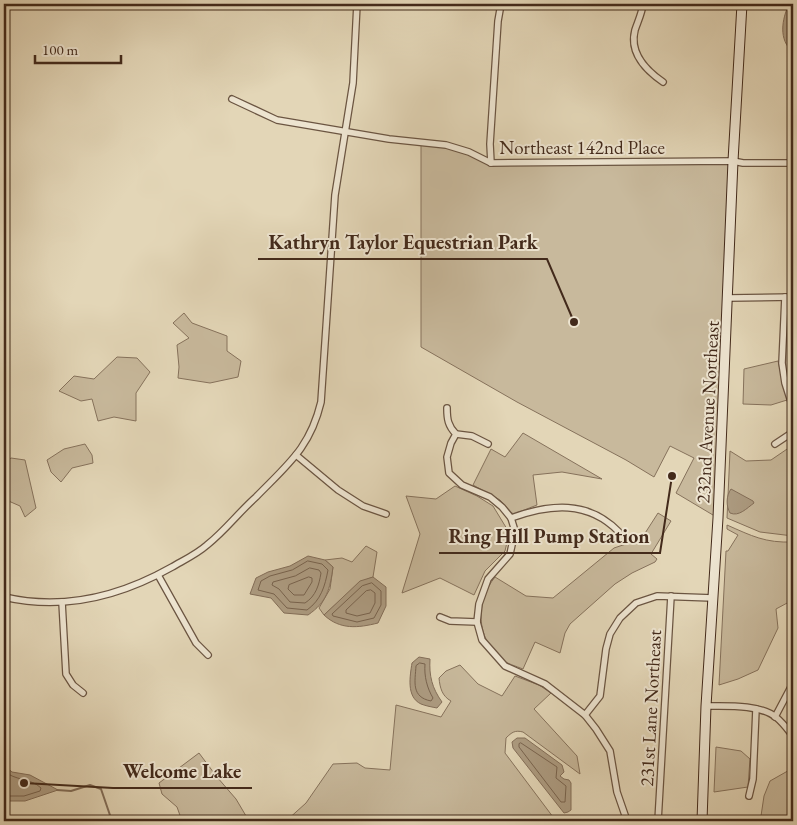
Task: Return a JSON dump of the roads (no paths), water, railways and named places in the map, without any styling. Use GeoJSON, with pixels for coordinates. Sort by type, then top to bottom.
{"type":"FeatureCollection","features":[{"type":"Feature","properties":{"kind":"street"},"geometry":{"type":"LineString","coordinates":[[4,597],[35,602],[62,602],[110,595],[141,584],[207,546],[296,455],[310,436],[321,402],[335,195],[353,83],[357,4]]}},
{"type":"Feature","properties":{"kind":"street"},"geometry":{"type":"LineString","coordinates":[[491,163],[490,144],[500,4]]}},
{"type":"Feature","properties":{"kind":"street"},"geometry":{"type":"LineString","coordinates":[[643,4],[634,33],[635,47],[641,62],[649,72],[664,82]]}},
{"type":"Feature","properties":{"kind":"street","name":"232nd Avenue Northeast"},"geometry":{"type":"LineString","coordinates":[[702,821],[706,706],[742,4]]}},
{"type":"Feature","properties":{"kind":"street","name":"Northeast 142nd Place"},"geometry":{"type":"LineString","coordinates":[[232,99],[277,120],[346,132],[446,145],[469,152],[491,163],[733,161],[793,163]]}},
{"type":"Feature","properties":{"kind":"street"},"geometry":{"type":"LineString","coordinates":[[785,297],[782,364],[785,383],[793,408]]}},
{"type":"Feature","properties":{"kind":"street"},"geometry":{"type":"LineString","coordinates":[[728,298],[793,297]]}},
{"type":"Feature","properties":{"kind":"street"},"geometry":{"type":"LineString","coordinates":[[447,408],[450,428],[456,434],[472,436],[488,444]]}},
{"type":"Feature","properties":{"kind":"street"},"geometry":{"type":"LineString","coordinates":[[775,444],[793,432]]}},
{"type":"Feature","properties":{"kind":"street"},"geometry":{"type":"LineString","coordinates":[[456,434],[450,443],[447,457],[449,473],[462,485],[490,497],[502,507],[511,518],[515,531],[510,554],[488,579],[479,604],[477,622],[482,640],[505,666],[545,684],[585,715],[610,751],[617,792],[626,818],[630,821]]}},
{"type":"Feature","properties":{"kind":"street"},"geometry":{"type":"LineString","coordinates":[[296,455],[338,490],[362,506],[386,514]]}},
{"type":"Feature","properties":{"kind":"street"},"geometry":{"type":"LineString","coordinates":[[511,518],[534,510],[561,506],[590,511],[610,522],[619,532]]}},
{"type":"Feature","properties":{"kind":"street"},"geometry":{"type":"LineString","coordinates":[[158,575],[196,643],[208,655]]}},
{"type":"Feature","properties":{"kind":"street"},"geometry":{"type":"LineString","coordinates":[[585,715],[600,696],[606,649],[610,634],[620,618],[636,603],[657,596],[713,598]]}},
{"type":"Feature","properties":{"kind":"street","name":"231st Lane Northeast"},"geometry":{"type":"LineString","coordinates":[[658,821],[671,596]]}},
{"type":"Feature","properties":{"kind":"street"},"geometry":{"type":"LineString","coordinates":[[62,602],[66,674],[73,685],[83,693]]}},
{"type":"Feature","properties":{"kind":"street"},"geometry":{"type":"LineString","coordinates":[[440,617],[450,621],[477,622]]}},
{"type":"Feature","properties":{"kind":"street"},"geometry":{"type":"LineString","coordinates":[[775,716],[793,683]]}},
{"type":"Feature","properties":{"kind":"street"},"geometry":{"type":"LineString","coordinates":[[706,706],[756,709],[775,716],[793,736]]}},
{"type":"Feature","properties":{"kind":"street"},"geometry":{"type":"LineString","coordinates":[[750,796],[753,779],[756,709]]}},
{"type":"Feature","properties":{"kind":"water"},"geometry":{"type":"Polygon","coordinates":[[[789,4],[793,4],[793,52],[785,42],[783,35],[783,23],[789,4]]]}},
{"type":"Feature","properties":{"kind":"water"},"geometry":{"type":"Polygon","coordinates":[[[731,489],[754,503],[740,513],[730,513],[727,501],[731,489]]]}},
{"type":"Feature","properties":{"kind":"water"},"geometry":{"type":"Polygon","coordinates":[[[308,556],[325,560],[333,567],[327,594],[320,605],[308,615],[284,613],[271,598],[250,594],[256,578],[268,572],[290,566],[308,556]]]}},
{"type":"Feature","properties":{"kind":"water"},"geometry":{"type":"Polygon","coordinates":[[[373,577],[386,587],[386,606],[378,623],[356,627],[349,626],[336,623],[324,615],[360,581],[373,577]]]}},
{"type":"Feature","properties":{"kind":"water"},"geometry":{"type":"Polygon","coordinates":[[[419,657],[430,659],[432,682],[442,702],[437,708],[416,701],[411,691],[412,663],[419,657]]]}},
{"type":"Feature","properties":{"kind":"water"},"geometry":{"type":"Polygon","coordinates":[[[517,738],[525,738],[562,765],[564,772],[560,776],[571,783],[571,810],[564,813],[513,748],[512,742],[517,738]]]}},
{"type":"Feature","properties":{"kind":"water"},"geometry":{"type":"Polygon","coordinates":[[[4,765],[12,772],[30,775],[58,790],[25,801],[4,801],[4,765]]]}},
{"type":"Feature","properties":{"kind":"waterway"},"geometry":{"type":"LineString","coordinates":[[57,790],[71,791],[90,785],[101,789],[112,821]]}},
{"type":"Feature","properties":{"kind":"place","name":"Kathryn Taylor Equestrian Park"},"geometry":{"type":"Point","coordinates":[574,322]}},
{"type":"Feature","properties":{"kind":"place","name":"Ring Hill Pump Station"},"geometry":{"type":"Point","coordinates":[672,476]}},
{"type":"Feature","properties":{"kind":"place","name":"Welcome Lake"},"geometry":{"type":"Point","coordinates":[24,783]}}]}
